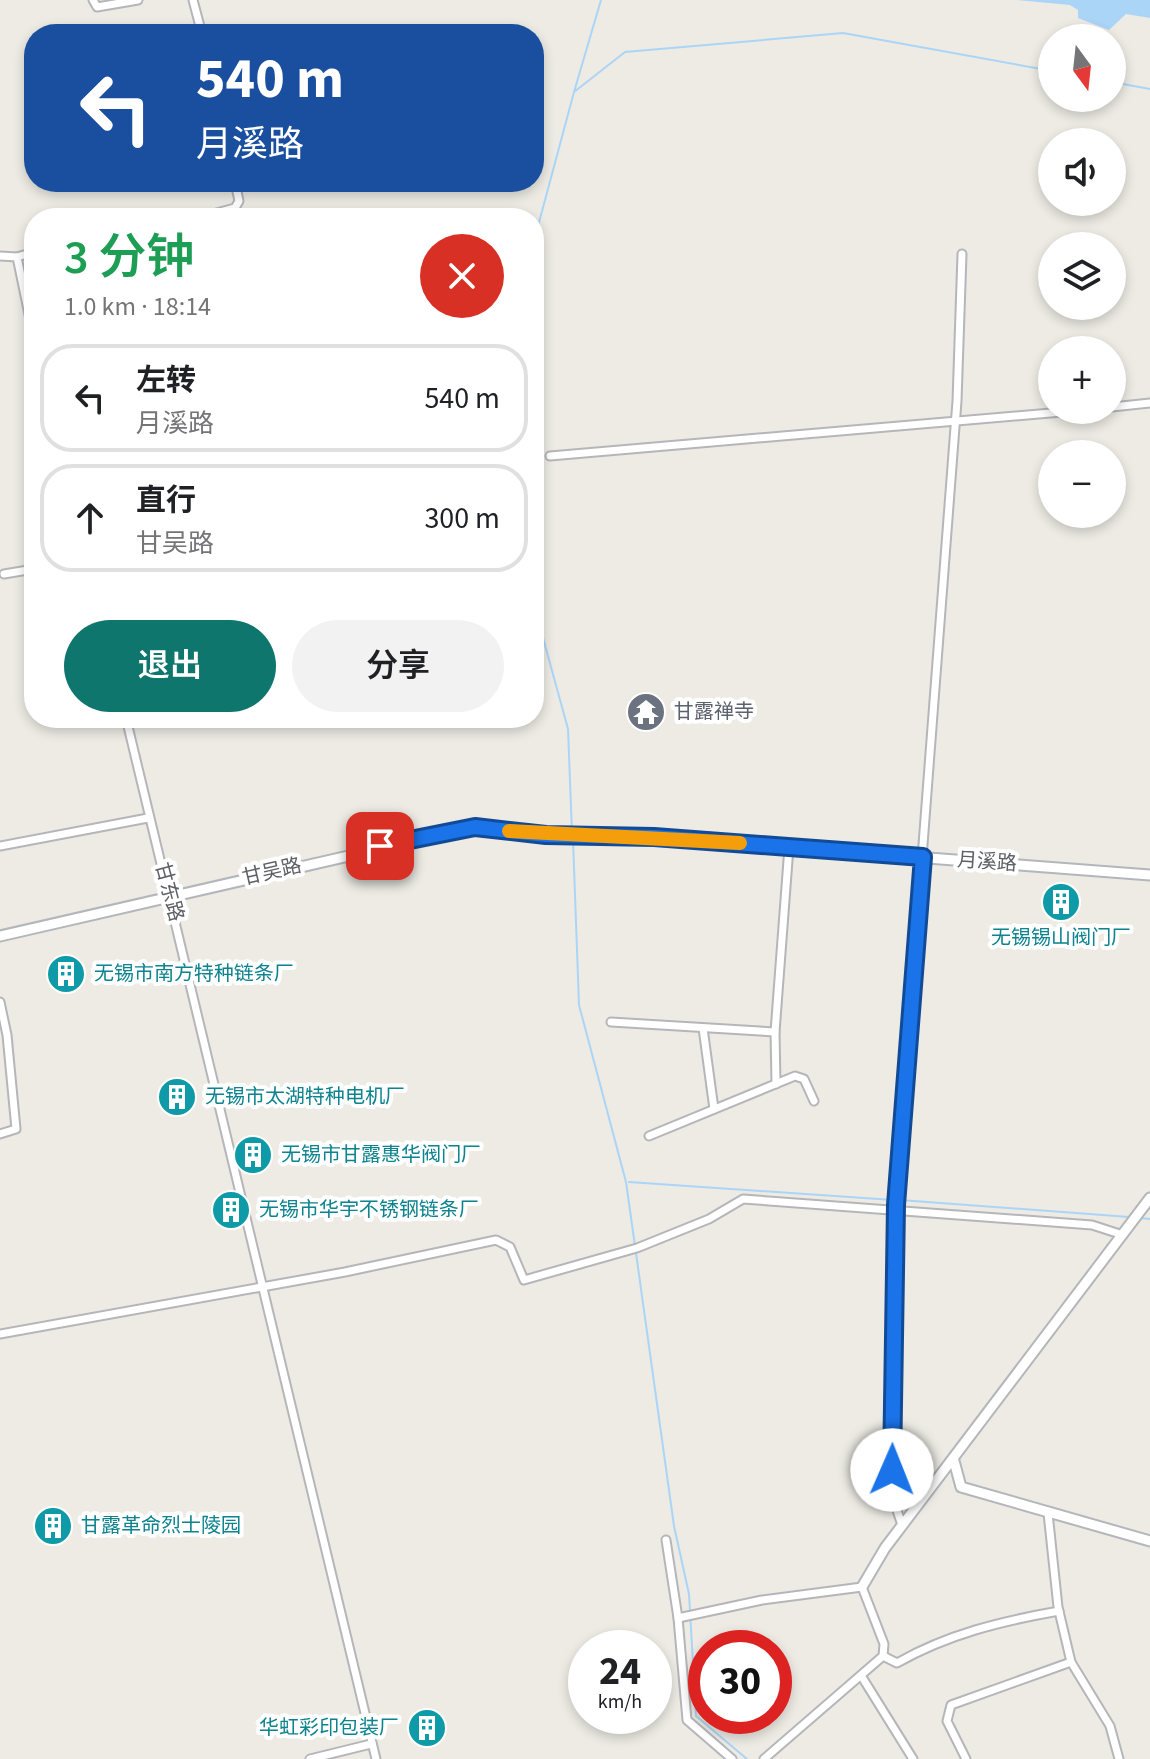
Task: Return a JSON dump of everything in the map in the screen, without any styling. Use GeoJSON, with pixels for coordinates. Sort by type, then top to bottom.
{"type":"FeatureCollection","features":[{"type":"Feature","properties":{"kind":"street"},"geometry":{"type":"LineString","coordinates":[[93,0],[97,7],[138,0]]}},
{"type":"Feature","properties":{"kind":"street"},"geometry":{"type":"LineString","coordinates":[[193,0],[199,24]]}},
{"type":"Feature","properties":{"kind":"street"},"geometry":{"type":"LineString","coordinates":[[902,1525],[892,1496],[896,1195],[955,423],[962,254]]}},
{"type":"Feature","properties":{"kind":"street"},"geometry":{"type":"LineString","coordinates":[[0,256],[24,255]]}},
{"type":"Feature","properties":{"kind":"street"},"geometry":{"type":"LineString","coordinates":[[17,257],[24,291]]}},
{"type":"Feature","properties":{"kind":"street"},"geometry":{"type":"LineString","coordinates":[[1126,406],[1150,403]]}},
{"type":"Feature","properties":{"kind":"street"},"geometry":{"type":"LineString","coordinates":[[550,456],[1038,415]]}},
{"type":"Feature","properties":{"kind":"street"},"geometry":{"type":"LineString","coordinates":[[4,574],[24,571]]}},
{"type":"Feature","properties":{"kind":"street","name":"甘东路"},"geometry":{"type":"LineString","coordinates":[[128,728],[148,818],[171,896],[212,1065],[376,1759]]}},
{"type":"Feature","properties":{"kind":"street"},"geometry":{"type":"LineString","coordinates":[[0,846],[148,818]]}},
{"type":"Feature","properties":{"kind":"street","name":"甘吴路"},"geometry":{"type":"LineString","coordinates":[[0,936],[440,832],[475,827],[585,837]]}},
{"type":"Feature","properties":{"kind":"street","name":"月溪路"},"geometry":{"type":"LineString","coordinates":[[585,837],[654,837],[1150,875]]}},
{"type":"Feature","properties":{"kind":"street"},"geometry":{"type":"LineString","coordinates":[[776,1084],[775,1032],[789,847]]}},
{"type":"Feature","properties":{"kind":"street"},"geometry":{"type":"LineString","coordinates":[[0,1002],[7,1035],[10,1097],[16,1129],[0,1134]]}},
{"type":"Feature","properties":{"kind":"street"},"geometry":{"type":"LineString","coordinates":[[611,1022],[775,1032]]}},
{"type":"Feature","properties":{"kind":"street"},"geometry":{"type":"LineString","coordinates":[[703,1028],[714,1109]]}},
{"type":"Feature","properties":{"kind":"street"},"geometry":{"type":"LineString","coordinates":[[649,1136],[800,1076],[814,1101]]}},
{"type":"Feature","properties":{"kind":"street"},"geometry":{"type":"LineString","coordinates":[[682,1617],[762,1600],[862,1587],[902,1525],[954,1461],[1150,1198]]}},
{"type":"Feature","properties":{"kind":"street"},"geometry":{"type":"LineString","coordinates":[[0,1334],[496,1240],[510,1247],[524,1280],[637,1248],[709,1219],[743,1199],[1092,1225],[1123,1235]]}},
{"type":"Feature","properties":{"kind":"street"},"geometry":{"type":"LineString","coordinates":[[954,1461],[961,1487],[1150,1541]]}},
{"type":"Feature","properties":{"kind":"street"},"geometry":{"type":"LineString","coordinates":[[1048,1513],[1059,1611],[1071,1662],[1110,1726],[1119,1759]]}},
{"type":"Feature","properties":{"kind":"street"},"geometry":{"type":"LineString","coordinates":[[666,1540],[682,1617],[687,1720],[732,1759]]}},
{"type":"Feature","properties":{"kind":"street"},"geometry":{"type":"LineString","coordinates":[[764,1759],[883,1656],[884,1644],[862,1587]]}},
{"type":"Feature","properties":{"kind":"street"},"geometry":{"type":"LineString","coordinates":[[883,1656],[897,1663],[923,1648],[996,1622],[1059,1611]]}},
{"type":"Feature","properties":{"kind":"street"},"geometry":{"type":"LineString","coordinates":[[966,1759],[947,1721],[951,1705],[1071,1662]]}},
{"type":"Feature","properties":{"kind":"street"},"geometry":{"type":"LineString","coordinates":[[862,1677],[913,1759]]}},
{"type":"Feature","properties":{"kind":"street"},"geometry":{"type":"LineString","coordinates":[[310,1759],[371,1744]]}},
{"type":"Feature","properties":{"kind":"water"},"geometry":{"type":"Polygon","coordinates":[[[1017,0],[1150,0],[1150,18],[1126,14],[1115,24],[1094,24],[1078,18],[1078,10],[1070,5],[1017,0]]]}},
{"type":"Feature","properties":{"kind":"waterway"},"geometry":{"type":"LineString","coordinates":[[601,0],[574,92],[625,52],[843,33],[1038,68]]}},
{"type":"Feature","properties":{"kind":"waterway"},"geometry":{"type":"LineString","coordinates":[[1126,85],[1150,89]]}},
{"type":"Feature","properties":{"kind":"waterway"},"geometry":{"type":"LineString","coordinates":[[543,208],[574,92]]}},
{"type":"Feature","properties":{"kind":"waterway"},"geometry":{"type":"LineString","coordinates":[[544,641],[568,729],[572,833]]}},
{"type":"Feature","properties":{"kind":"waterway"},"geometry":{"type":"LineString","coordinates":[[573,840],[579,1005],[626,1182],[635,1246]]}},
{"type":"Feature","properties":{"kind":"waterway"},"geometry":{"type":"LineString","coordinates":[[629,1182],[893,1200]]}},
{"type":"Feature","properties":{"kind":"waterway"},"geometry":{"type":"LineString","coordinates":[[900,1200],[1129,1217]]}},
{"type":"Feature","properties":{"kind":"waterway"},"geometry":{"type":"LineString","coordinates":[[1139,1218],[1150,1219]]}},
{"type":"Feature","properties":{"kind":"waterway"},"geometry":{"type":"LineString","coordinates":[[636,1253],[674,1526],[689,1594],[696,1716],[747,1759]]}},
{"type":"Feature","properties":{"kind":"slow traffic"},"geometry":{"type":"LineString","coordinates":[[509,831],[740,843]]}},
{"type":"Feature","properties":{"kind":"place","name":"甘露禅寺"},"geometry":{"type":"Point","coordinates":[646,712]}},
{"type":"Feature","properties":{"kind":"place","name":"无锡锡山阀门厂"},"geometry":{"type":"Point","coordinates":[1061,902]}},
{"type":"Feature","properties":{"kind":"place","name":"无锡市南方特种链条厂"},"geometry":{"type":"Point","coordinates":[66,974]}},
{"type":"Feature","properties":{"kind":"place","name":"无锡市太湖特种电机厂"},"geometry":{"type":"Point","coordinates":[177,1097]}},
{"type":"Feature","properties":{"kind":"place","name":"无锡市甘露惠华阀门厂"},"geometry":{"type":"Point","coordinates":[253,1155]}},
{"type":"Feature","properties":{"kind":"place","name":"无锡市华宇不锈钢链条厂"},"geometry":{"type":"Point","coordinates":[231,1210]}},
{"type":"Feature","properties":{"kind":"place","name":"甘露革命烈士陵园"},"geometry":{"type":"Point","coordinates":[53,1526]}},
{"type":"Feature","properties":{"kind":"place","name":"华虹彩印包装厂"},"geometry":{"type":"Point","coordinates":[427,1728]}},
{"type":"Feature","properties":{"kind":"route"},"geometry":{"type":"LineString","coordinates":[[380,846],[475,827],[546,835],[654,837],[923,857],[896,1205],[892,1470]]}}]}
